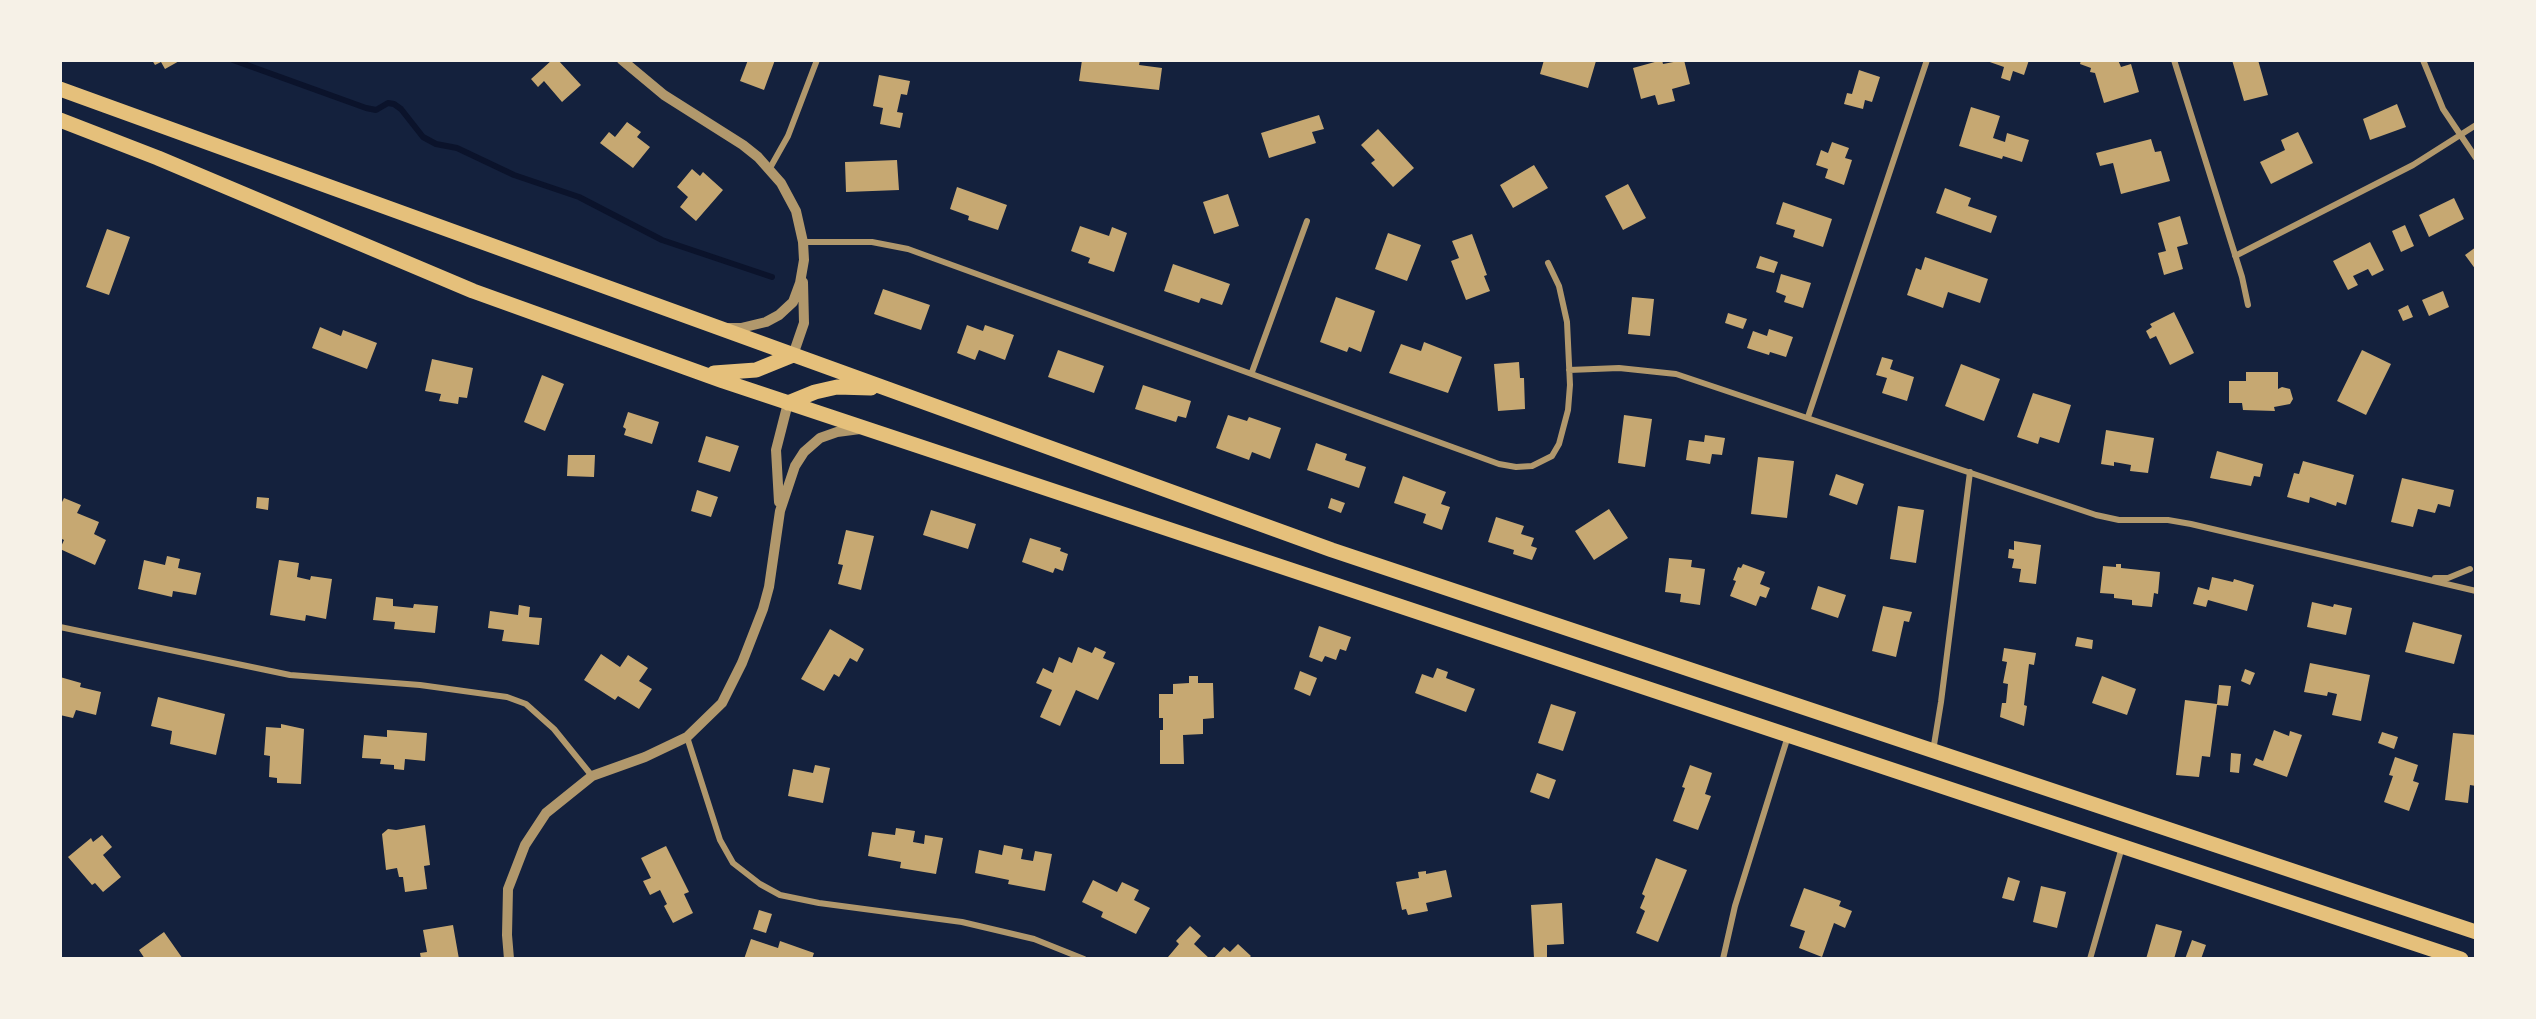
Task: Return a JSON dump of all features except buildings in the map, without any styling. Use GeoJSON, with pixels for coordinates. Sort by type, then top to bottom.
{"type":"FeatureCollection","features":[{"type":"Feature","properties":{"kind":"highway"},"geometry":{"type":"LineString","coordinates":[[60,89],[1341,554],[2476,932]]}},
{"type":"Feature","properties":{"kind":"highway"},"geometry":{"type":"LineString","coordinates":[[60,120],[158,158],[446,281],[687,368],[2461,959]]}},
{"type":"Feature","properties":{"kind":"highway"},"geometry":{"type":"LineString","coordinates":[[687,368],[717,373],[744,372],[769,367],[794,355]]}},
{"type":"Feature","properties":{"kind":"highway"},"geometry":{"type":"LineString","coordinates":[[788,403],[815,392],[837,387],[867,388],[903,394]]}},
{"type":"Feature","properties":{"kind":"street"},"geometry":{"type":"LineString","coordinates":[[622,60],[664,95],[743,145],[770,168],[781,183],[795,211],[803,242],[804,323],[794,355]]}},
{"type":"Feature","properties":{"kind":"street"},"geometry":{"type":"LineString","coordinates":[[770,168],[788,136],[817,60]]}},
{"type":"Feature","properties":{"kind":"street"},"geometry":{"type":"LineString","coordinates":[[1808,417],[1927,60]]}},
{"type":"Feature","properties":{"kind":"street"},"geometry":{"type":"LineString","coordinates":[[2174,60],[2248,305]]}},
{"type":"Feature","properties":{"kind":"street"},"geometry":{"type":"LineString","coordinates":[[2423,60],[2440,101],[2476,158]]}},
{"type":"Feature","properties":{"kind":"street"},"geometry":{"type":"LineString","coordinates":[[2235,256],[2413,165],[2476,125]]}},
{"type":"Feature","properties":{"kind":"street"},"geometry":{"type":"LineString","coordinates":[[1252,372],[1307,221]]}},
{"type":"Feature","properties":{"kind":"street"},"geometry":{"type":"LineString","coordinates":[[803,242],[860,242],[900,246],[1500,464],[1523,467],[1547,460],[1559,444],[1568,410],[1569,370],[1565,310],[1559,286],[1548,263]]}},
{"type":"Feature","properties":{"kind":"street"},"geometry":{"type":"LineString","coordinates":[[713,326],[741,328],[772,319],[793,302],[802,276]]}},
{"type":"Feature","properties":{"kind":"street"},"geometry":{"type":"LineString","coordinates":[[1569,370],[1619,368],[1661,371],[1705,382],[2108,518],[2132,521],[2179,521],[2476,591]]}},
{"type":"Feature","properties":{"kind":"street"},"geometry":{"type":"LineString","coordinates":[[780,511],[776,450],[788,403]]}},
{"type":"Feature","properties":{"kind":"street"},"geometry":{"type":"LineString","coordinates":[[509,959],[508,889],[525,845],[546,813],[592,776],[645,757],[687,737],[722,703],[754,635],[769,587],[780,511],[790,477],[799,458],[820,438],[837,432],[868,429]]}},
{"type":"Feature","properties":{"kind":"street"},"geometry":{"type":"LineString","coordinates":[[1933,751],[1970,472]]}},
{"type":"Feature","properties":{"kind":"street"},"geometry":{"type":"LineString","coordinates":[[2420,577],[2448,578],[2470,569]]}},
{"type":"Feature","properties":{"kind":"street"},"geometry":{"type":"LineString","coordinates":[[60,627],[290,675],[420,685],[507,697],[526,704],[554,729],[592,776]]}},
{"type":"Feature","properties":{"kind":"street"},"geometry":{"type":"LineString","coordinates":[[1723,959],[1735,906],[1788,735]]}},
{"type":"Feature","properties":{"kind":"street"},"geometry":{"type":"LineString","coordinates":[[687,737],[720,840],[733,863],[760,884],[780,895],[819,903],[963,922],[1034,939],[1084,959]]}},
{"type":"Feature","properties":{"kind":"street"},"geometry":{"type":"LineString","coordinates":[[2090,959],[2122,847]]}},
{"type":"Feature","properties":{"kind":"waterway"},"geometry":{"type":"LineString","coordinates":[[233,60],[366,108],[376,110],[388,103],[394,104],[401,109],[423,137],[436,144],[457,148],[514,175],[579,197],[662,240],[772,277]]}}]}
